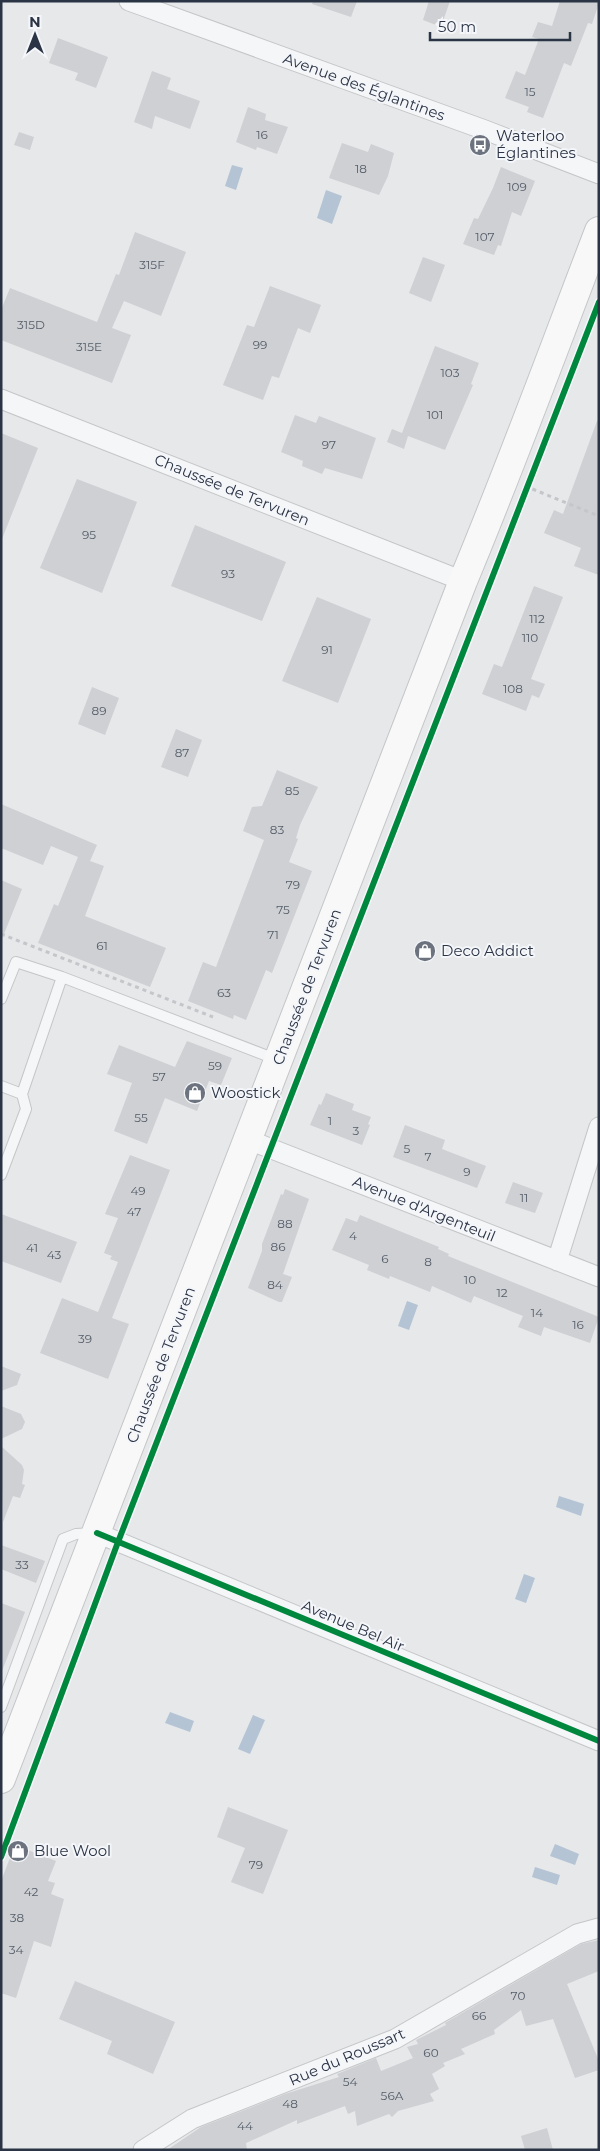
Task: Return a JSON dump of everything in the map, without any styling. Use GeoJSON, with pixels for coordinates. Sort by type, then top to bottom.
{"type":"FeatureCollection","features":[{"type":"Feature","properties":{"kind":"main road","name":"Chaussée de Tervuren"},"geometry":{"type":"LineString","coordinates":[[1,1778],[463,582],[522,484],[546,368],[599,231]]}},
{"type":"Feature","properties":{"kind":"street","name":"Avenue des Églantines"},"geometry":{"type":"LineString","coordinates":[[129,1],[476,127],[599,174]]}},
{"type":"Feature","properties":{"kind":"street","name":"Chaussée de Tervuren"},"geometry":{"type":"LineString","coordinates":[[1,399],[463,582]]}},
{"type":"Feature","properties":{"kind":"street"},"geometry":{"type":"LineString","coordinates":[[557,1261],[599,1128]]}},
{"type":"Feature","properties":{"kind":"street","name":"Avenue d'Argenteuil"},"geometry":{"type":"LineString","coordinates":[[249,1140],[599,1277]]}},
{"type":"Feature","properties":{"kind":"street","name":"Avenue Bel Air"},"geometry":{"type":"LineString","coordinates":[[97,1533],[599,1742]]}},
{"type":"Feature","properties":{"kind":"street","name":"Rue du Roussart"},"geometry":{"type":"LineString","coordinates":[[143,2150],[192,2119],[395,2039],[577,1934],[599,1928]]}},
{"type":"Feature","properties":{"kind":"lane"},"geometry":{"type":"LineString","coordinates":[[1,999],[16,962],[62,977],[279,1061]]}},
{"type":"Feature","properties":{"kind":"lane"},"geometry":{"type":"LineString","coordinates":[[1,1175],[26,1109],[22,1094],[62,977]]}},
{"type":"Feature","properties":{"kind":"lane"},"geometry":{"type":"LineString","coordinates":[[1,1086],[22,1094]]}},
{"type":"Feature","properties":{"kind":"lane"},"geometry":{"type":"LineString","coordinates":[[1,1707],[63,1539],[76,1534],[97,1533]]}},
{"type":"Feature","properties":{"kind":"path"},"geometry":{"type":"LineString","coordinates":[[522,484],[599,516]]}},
{"type":"Feature","properties":{"kind":"path"},"geometry":{"type":"LineString","coordinates":[[1,934],[213,1017]]}},
{"type":"Feature","properties":{"kind":"water"},"geometry":{"type":"Polygon","coordinates":[[[232,165],[243,168],[236,190],[225,186],[232,165]]]}},
{"type":"Feature","properties":{"kind":"water"},"geometry":{"type":"Polygon","coordinates":[[[326,190],[342,196],[332,224],[317,218],[326,190]]]}},
{"type":"Feature","properties":{"kind":"water"},"geometry":{"type":"Polygon","coordinates":[[[407,1301],[418,1305],[409,1330],[398,1326],[407,1301]]]}},
{"type":"Feature","properties":{"kind":"water"},"geometry":{"type":"Polygon","coordinates":[[[559,1496],[584,1504],[581,1516],[556,1507],[559,1496]]]}},
{"type":"Feature","properties":{"kind":"water"},"geometry":{"type":"Polygon","coordinates":[[[524,1574],[535,1578],[526,1603],[515,1599],[524,1574]]]}},
{"type":"Feature","properties":{"kind":"water"},"geometry":{"type":"Polygon","coordinates":[[[170,1712],[194,1721],[190,1732],[165,1723],[170,1712]]]}},
{"type":"Feature","properties":{"kind":"water"},"geometry":{"type":"Polygon","coordinates":[[[253,1715],[265,1720],[250,1754],[238,1749],[253,1715]]]}},
{"type":"Feature","properties":{"kind":"water"},"geometry":{"type":"Polygon","coordinates":[[[555,1844],[579,1854],[575,1865],[550,1856],[555,1844]]]}},
{"type":"Feature","properties":{"kind":"water"},"geometry":{"type":"Polygon","coordinates":[[[535,1867],[560,1875],[557,1885],[532,1877],[535,1867]]]}},
{"type":"Feature","properties":{"kind":"building"},"geometry":{"type":"Polygon","coordinates":[[[313,1],[357,1],[351,17],[312,4],[313,1]]]}},
{"type":"Feature","properties":{"kind":"building"},"geometry":{"type":"Polygon","coordinates":[[[429,1],[450,1],[441,27],[423,20],[429,1]]]}},
{"type":"Feature","properties":{"kind":"building"},"geometry":{"type":"Polygon","coordinates":[[[560,1],[599,1],[599,3],[592,24],[588,23],[571,66],[564,63],[543,118],[527,112],[529,107],[505,98],[516,71],[525,75],[539,39],[532,37],[538,22],[552,26],[560,1]]]}},
{"type":"Feature","properties":{"kind":"building"},"geometry":{"type":"Polygon","coordinates":[[[58,38],[108,57],[96,88],[75,80],[78,73],[49,63],[58,38]]]}},
{"type":"Feature","properties":{"kind":"building"},"geometry":{"type":"Polygon","coordinates":[[[152,71],[171,78],[167,89],[200,101],[190,129],[155,116],[152,129],[134,122],[152,71]]]}},
{"type":"Feature","properties":{"kind":"building"},"geometry":{"type":"Polygon","coordinates":[[[248,107],[266,114],[265,120],[288,127],[277,154],[257,147],[256,150],[236,142],[248,107]]]}},
{"type":"Feature","properties":{"kind":"building"},"geometry":{"type":"Polygon","coordinates":[[[19,132],[34,137],[30,150],[14,145],[19,132]]]}},
{"type":"Feature","properties":{"kind":"building"},"geometry":{"type":"Polygon","coordinates":[[[342,143],[368,152],[371,144],[394,153],[388,176],[379,195],[329,178],[342,143]]]}},
{"type":"Feature","properties":{"kind":"building"},"geometry":{"type":"Polygon","coordinates":[[[501,167],[535,181],[521,216],[512,212],[501,246],[498,245],[494,255],[463,244],[474,218],[478,219],[501,167]]]}},
{"type":"Feature","properties":{"kind":"building"},"geometry":{"type":"Polygon","coordinates":[[[135,232],[186,252],[161,316],[124,301],[112,328],[131,335],[112,383],[1,340],[1,310],[10,288],[97,322],[116,274],[119,275],[135,232]]]}},
{"type":"Feature","properties":{"kind":"building"},"geometry":{"type":"Polygon","coordinates":[[[423,257],[445,265],[431,302],[409,293],[423,257]]]}},
{"type":"Feature","properties":{"kind":"building"},"geometry":{"type":"Polygon","coordinates":[[[270,286],[321,305],[310,333],[298,328],[279,378],[272,376],[263,400],[223,385],[247,325],[254,327],[270,286]]]}},
{"type":"Feature","properties":{"kind":"building"},"geometry":{"type":"Polygon","coordinates":[[[435,346],[479,363],[471,384],[473,385],[445,450],[408,436],[404,449],[387,442],[392,429],[402,433],[435,346]]]}},
{"type":"Feature","properties":{"kind":"building"},"geometry":{"type":"Polygon","coordinates":[[[295,415],[316,423],[319,416],[376,438],[362,479],[325,468],[322,474],[302,466],[303,461],[281,452],[295,415]]]}},
{"type":"Feature","properties":{"kind":"building"},"geometry":{"type":"Polygon","coordinates":[[[597,421],[599,421],[599,575],[574,566],[581,548],[544,533],[554,510],[563,514],[597,421]]]}},
{"type":"Feature","properties":{"kind":"building"},"geometry":{"type":"Polygon","coordinates":[[[1,433],[38,448],[2,539],[1,539],[1,433]]]}},
{"type":"Feature","properties":{"kind":"building"},"geometry":{"type":"Polygon","coordinates":[[[77,479],[137,502],[102,593],[40,568],[77,479]]]}},
{"type":"Feature","properties":{"kind":"building"},"geometry":{"type":"Polygon","coordinates":[[[195,525],[286,562],[262,621],[171,586],[195,525]]]}},
{"type":"Feature","properties":{"kind":"building"},"geometry":{"type":"Polygon","coordinates":[[[534,586],[563,597],[531,679],[545,684],[539,698],[532,695],[526,711],[482,694],[494,664],[502,667],[534,586]]]}},
{"type":"Feature","properties":{"kind":"building"},"geometry":{"type":"Polygon","coordinates":[[[317,597],[371,619],[338,703],[282,681],[317,597]]]}},
{"type":"Feature","properties":{"kind":"building"},"geometry":{"type":"Polygon","coordinates":[[[92,687],[119,698],[105,735],[78,724],[92,687]]]}},
{"type":"Feature","properties":{"kind":"building"},"geometry":{"type":"Polygon","coordinates":[[[176,729],[202,740],[188,777],[161,767],[176,729]]]}},
{"type":"Feature","properties":{"kind":"building"},"geometry":{"type":"Polygon","coordinates":[[[277,770],[318,787],[300,825],[296,838],[298,839],[289,862],[312,871],[272,973],[266,970],[246,1020],[234,1015],[233,1019],[188,1001],[203,962],[216,967],[264,840],[243,831],[252,807],[262,806],[277,770]]]}},
{"type":"Feature","properties":{"kind":"building"},"geometry":{"type":"Polygon","coordinates":[[[1,804],[97,845],[90,861],[104,866],[85,916],[166,948],[150,987],[38,943],[54,904],[58,906],[78,857],[51,846],[43,865],[1,848],[1,804]]]}},
{"type":"Feature","properties":{"kind":"building"},"geometry":{"type":"Polygon","coordinates":[[[1,880],[22,889],[2,939],[1,939],[1,880]]]}},
{"type":"Feature","properties":{"kind":"building"},"geometry":{"type":"Polygon","coordinates":[[[187,1041],[232,1058],[221,1085],[209,1081],[197,1111],[165,1098],[147,1144],[114,1131],[132,1083],[107,1074],[119,1045],[175,1067],[187,1041]]]}},
{"type":"Feature","properties":{"kind":"building"},"geometry":{"type":"Polygon","coordinates":[[[326,1093],[354,1104],[352,1110],[371,1117],[362,1145],[310,1125],[326,1093]]]}},
{"type":"Feature","properties":{"kind":"building"},"geometry":{"type":"Polygon","coordinates":[[[405,1125],[445,1140],[442,1149],[486,1166],[477,1188],[393,1157],[405,1125]]]}},
{"type":"Feature","properties":{"kind":"building"},"geometry":{"type":"Polygon","coordinates":[[[130,1155],[170,1170],[112,1318],[129,1324],[108,1379],[40,1353],[62,1298],[98,1312],[118,1262],[110,1259],[112,1256],[104,1253],[118,1218],[105,1214],[130,1155]]]}},
{"type":"Feature","properties":{"kind":"building"},"geometry":{"type":"Polygon","coordinates":[[[513,1182],[543,1193],[535,1213],[505,1203],[513,1182]]]}},
{"type":"Feature","properties":{"kind":"building"},"geometry":{"type":"Polygon","coordinates":[[[285,1189],[309,1199],[283,1274],[292,1277],[282,1302],[279,1302],[248,1288],[262,1251],[262,1244],[281,1194],[283,1195],[285,1189]]]}},
{"type":"Feature","properties":{"kind":"building"},"geometry":{"type":"Polygon","coordinates":[[[1,1214],[77,1242],[61,1283],[1,1261],[1,1214]]]}},
{"type":"Feature","properties":{"kind":"building"},"geometry":{"type":"Polygon","coordinates":[[[360,1215],[439,1247],[438,1249],[449,1254],[448,1256],[599,1317],[590,1343],[544,1327],[541,1336],[518,1327],[523,1316],[474,1296],[471,1303],[432,1286],[430,1292],[390,1276],[389,1279],[367,1270],[369,1265],[332,1250],[346,1218],[357,1222],[360,1215]]]}},
{"type":"Feature","properties":{"kind":"building"},"geometry":{"type":"Polygon","coordinates":[[[1,1366],[21,1374],[17,1385],[1,1391],[1,1366]]]}},
{"type":"Feature","properties":{"kind":"building"},"geometry":{"type":"Polygon","coordinates":[[[1,1406],[21,1414],[25,1422],[22,1429],[1,1439],[1,1406]]]}},
{"type":"Feature","properties":{"kind":"building"},"geometry":{"type":"Polygon","coordinates":[[[1,1446],[22,1465],[24,1470],[22,1484],[25,1485],[20,1498],[13,1496],[3,1522],[1,1446]]]}},
{"type":"Feature","properties":{"kind":"building"},"geometry":{"type":"Polygon","coordinates":[[[1,1545],[45,1561],[36,1583],[1,1569],[1,1545]]]}},
{"type":"Feature","properties":{"kind":"building"},"geometry":{"type":"Polygon","coordinates":[[[1,1603],[25,1612],[2,1671],[1,1671],[1,1603]]]}},
{"type":"Feature","properties":{"kind":"building"},"geometry":{"type":"Polygon","coordinates":[[[228,1807],[288,1830],[263,1894],[231,1882],[245,1848],[217,1837],[228,1807]]]}},
{"type":"Feature","properties":{"kind":"building"},"geometry":{"type":"Polygon","coordinates":[[[15,1845],[56,1861],[48,1881],[55,1883],[51,1894],[64,1899],[51,1947],[34,1941],[16,1998],[1,1993],[1,1881],[15,1845]]]}},
{"type":"Feature","properties":{"kind":"building"},"geometry":{"type":"Polygon","coordinates":[[[599,1940],[599,1971],[567,1984],[599,2061],[599,2070],[575,2078],[553,2019],[526,2026],[521,2010],[494,2030],[495,2034],[461,2049],[465,2054],[443,2063],[445,2066],[432,2074],[439,2089],[430,2094],[434,2101],[398,2111],[392,2117],[389,2114],[357,2126],[355,2111],[348,2114],[345,2106],[297,2124],[297,2120],[246,2143],[247,2150],[167,2150],[201,2127],[285,2094],[339,2077],[337,2074],[376,2058],[381,2071],[413,2058],[407,2047],[418,2044],[416,2040],[446,2025],[445,2023],[581,1944],[599,1940]]]}},
{"type":"Feature","properties":{"kind":"building"},"geometry":{"type":"Polygon","coordinates":[[[75,1981],[175,2022],[153,2074],[107,2054],[112,2041],[59,2019],[75,1981]]]}},
{"type":"Feature","properties":{"kind":"building"},"geometry":{"type":"Polygon","coordinates":[[[547,2128],[553,2150],[525,2150],[521,2136],[547,2128]]]}},
{"type":"Feature","properties":{"kind":"cycle path"},"geometry":{"type":"LineString","coordinates":[[1,1857],[118,1542],[599,302]]}},
{"type":"Feature","properties":{"kind":"cycle path"},"geometry":{"type":"LineString","coordinates":[[97,1533],[599,1741]]}},
{"type":"Feature","properties":{"kind":"place","name":"Waterloo Églantines"},"geometry":{"type":"Point","coordinates":[480,145]}},
{"type":"Feature","properties":{"kind":"place","name":"Deco Addict"},"geometry":{"type":"Point","coordinates":[425,951]}},
{"type":"Feature","properties":{"kind":"place","name":"Woostick"},"geometry":{"type":"Point","coordinates":[195,1093]}},
{"type":"Feature","properties":{"kind":"place","name":"Blue Wool"},"geometry":{"type":"Point","coordinates":[18,1851]}}]}
